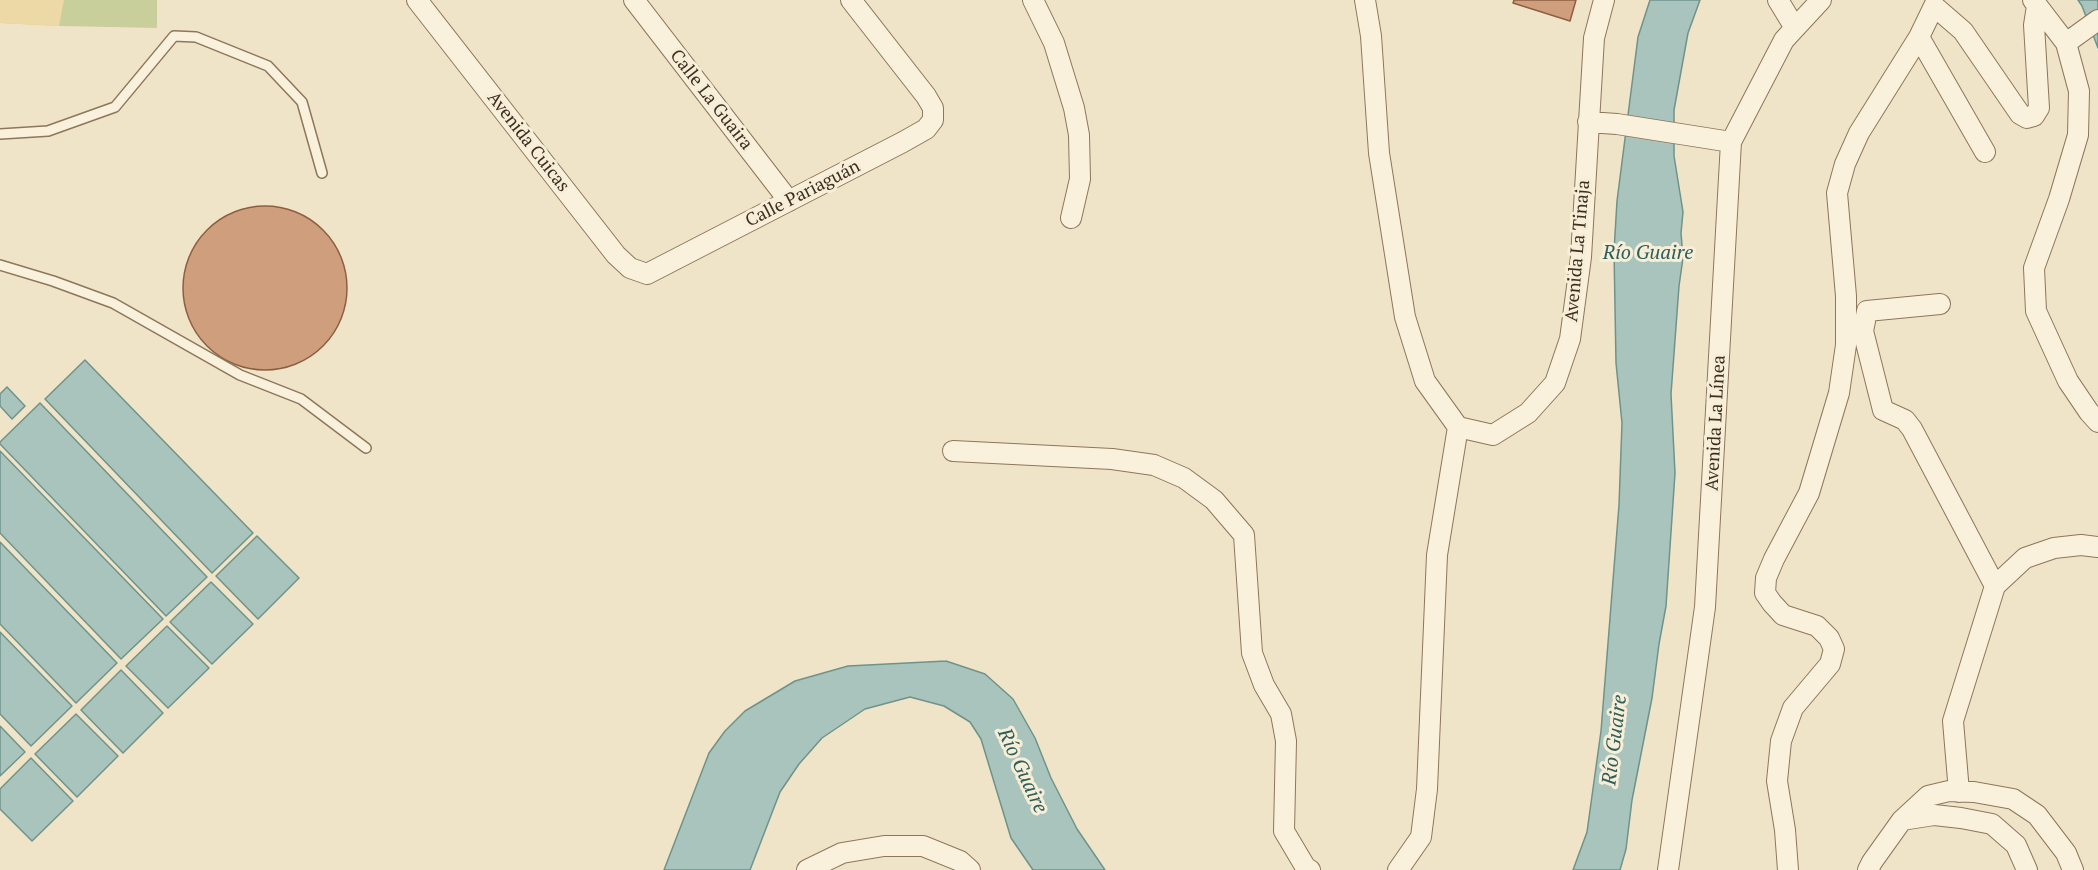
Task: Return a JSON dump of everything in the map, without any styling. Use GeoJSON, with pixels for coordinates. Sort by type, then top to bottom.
{"type":"FeatureCollection","features":[{"type":"Feature","properties":{"kind":"street","name":"Avenida Cuicas"},"geometry":{"type":"LineString","coordinates":[[417,0],[616,255],[630,268],[647,274]]}},
{"type":"Feature","properties":{"kind":"street","name":"Calle La Guaira"},"geometry":{"type":"LineString","coordinates":[[634,0],[789,201]]}},
{"type":"Feature","properties":{"kind":"street","name":"Calle Pariaguán"},"geometry":{"type":"LineString","coordinates":[[647,274],[926,129],[933,120],[933,108],[926,96],[850,0]]}},
{"type":"Feature","properties":{"kind":"street"},"geometry":{"type":"LineString","coordinates":[[1033,0],[1054,43],[1074,108],[1079,135],[1080,179],[1071,218]]}},
{"type":"Feature","properties":{"kind":"street"},"geometry":{"type":"LineString","coordinates":[[1365,0],[1371,36],[1380,153],[1405,317],[1425,381],[1458,427],[1437,555],[1427,789],[1421,837],[1398,870]]}},
{"type":"Feature","properties":{"kind":"street","name":"Avenida La Tinaja"},"geometry":{"type":"LineString","coordinates":[[1458,427],[1493,435],[1528,414],[1555,383],[1570,339],[1581,257],[1594,38],[1604,0]]}},
{"type":"Feature","properties":{"kind":"street"},"geometry":{"type":"LineString","coordinates":[[1778,0],[1795,28]]}},
{"type":"Feature","properties":{"kind":"street","name":"Avenida La Línea"},"geometry":{"type":"LineString","coordinates":[[1668,870],[1705,607],[1731,142],[1784,40],[1821,0]]}},
{"type":"Feature","properties":{"kind":"street"},"geometry":{"type":"LineString","coordinates":[[1788,870],[1785,830],[1777,781],[1781,741],[1793,708],[1830,664],[1834,649],[1829,638],[1817,626],[1783,615],[1765,593],[1767,578],[1774,559],[1809,493],[1839,393],[1846,345],[1846,296],[1837,193],[1845,164],[1859,133],[1919,37],[1935,6],[1963,31],[2020,114],[2027,118],[2034,116],[2039,108],[2034,25],[2035,3]]}},
{"type":"Feature","properties":{"kind":"street"},"geometry":{"type":"LineString","coordinates":[[2035,3],[2066,43],[2079,91],[2078,135],[2059,199],[2034,268],[2036,311],[2068,381],[2095,414]]}},
{"type":"Feature","properties":{"kind":"street"},"geometry":{"type":"LineString","coordinates":[[2066,43],[2093,23]]}},
{"type":"Feature","properties":{"kind":"street"},"geometry":{"type":"LineString","coordinates":[[1919,37],[1985,152]]}},
{"type":"Feature","properties":{"kind":"street"},"geometry":{"type":"LineString","coordinates":[[1588,122],[1617,124],[1731,142]]}},
{"type":"Feature","properties":{"kind":"street"},"geometry":{"type":"LineString","coordinates":[[1940,304],[1867,311],[1863,331],[1883,410],[1905,420],[1912,429],[1995,586]]}},
{"type":"Feature","properties":{"kind":"street"},"geometry":{"type":"LineString","coordinates":[[952,451],[1112,459],[1154,465],[1184,478],[1214,500],[1244,536],[1252,653],[1264,685],[1281,714],[1286,741],[1284,831],[1306,868],[1310,870]]}},
{"type":"Feature","properties":{"kind":"street"},"geometry":{"type":"LineString","coordinates":[[1959,792],[1953,721],[1995,586],[2025,558],[2054,548],[2081,545],[2098,547]]}},
{"type":"Feature","properties":{"kind":"street"},"geometry":{"type":"LineString","coordinates":[[1868,870],[1902,820],[1928,796],[1949,791],[2013,799],[2037,815],[2066,853],[2073,870]]}},
{"type":"Feature","properties":{"kind":"street"},"geometry":{"type":"LineString","coordinates":[[1902,820],[1934,815],[1992,824],[2016,845],[2027,870]]}},
{"type":"Feature","properties":{"kind":"street"},"geometry":{"type":"LineString","coordinates":[[807,870],[842,853],[884,846],[923,846],[960,861],[970,870]]}},
{"type":"Feature","properties":{"kind":"lane"},"geometry":{"type":"LineString","coordinates":[[0,134],[48,131],[115,107],[174,36],[196,37],[268,66],[303,102],[322,173]]}},
{"type":"Feature","properties":{"kind":"lane"},"geometry":{"type":"LineString","coordinates":[[0,265],[113,303],[240,375],[301,399],[366,448]]}},
{"type":"Feature","properties":{"kind":"green space"},"geometry":{"type":"Polygon","coordinates":[[[0,0],[157,0],[157,28],[0,23],[0,0]]]}},
{"type":"Feature","properties":{"kind":"sand"},"geometry":{"type":"Polygon","coordinates":[[[0,0],[64,0],[59,26],[0,23],[0,0]]]}},
{"type":"Feature","properties":{"kind":"water","name":"Río Guaire"},"geometry":{"type":"Polygon","coordinates":[[[1650,0],[1700,0],[1688,33],[1674,110],[1674,156],[1683,212],[1681,233],[1683,258],[1671,394],[1675,473],[1666,606],[1652,698],[1632,800],[1626,849],[1620,870],[1573,870],[1587,832],[1601,731],[1619,505],[1622,423],[1616,363],[1614,251],[1617,201],[1638,37],[1650,0]]]}},
{"type":"Feature","properties":{"kind":"water"},"geometry":{"type":"Polygon","coordinates":[[[2078,0],[2098,0],[2098,48],[2082,6],[2078,0]]]}},
{"type":"Feature","properties":{"kind":"water"},"geometry":{"type":"Polygon","coordinates":[[[85,360],[253,533],[212,573],[45,399],[85,360]]]}},
{"type":"Feature","properties":{"kind":"water"},"geometry":{"type":"Polygon","coordinates":[[[7,387],[25,406],[12,419],[0,406],[0,394],[7,387]]]}},
{"type":"Feature","properties":{"kind":"water"},"geometry":{"type":"Polygon","coordinates":[[[40,403],[207,577],[166,616],[0,444],[40,403]]]}},
{"type":"Feature","properties":{"kind":"water"},"geometry":{"type":"Polygon","coordinates":[[[0,451],[163,619],[121,659],[0,533],[0,451]]]}},
{"type":"Feature","properties":{"kind":"water"},"geometry":{"type":"Polygon","coordinates":[[[257,536],[299,578],[258,619],[216,576],[257,536]]]}},
{"type":"Feature","properties":{"kind":"water"},"geometry":{"type":"Polygon","coordinates":[[[0,542],[117,663],[76,703],[0,624],[0,542]]]}},
{"type":"Feature","properties":{"kind":"water"},"geometry":{"type":"Polygon","coordinates":[[[211,582],[253,624],[212,664],[170,622],[211,582]]]}},
{"type":"Feature","properties":{"kind":"water"},"geometry":{"type":"Polygon","coordinates":[[[167,626],[209,668],[168,708],[126,666],[167,626]]]}},
{"type":"Feature","properties":{"kind":"water"},"geometry":{"type":"Polygon","coordinates":[[[0,632],[72,706],[31,746],[0,714],[0,632]]]}},
{"type":"Feature","properties":{"kind":"water","name":"Río Guaire"},"geometry":{"type":"Polygon","coordinates":[[[946,661],[985,674],[1013,699],[1035,738],[1051,778],[1077,829],[1105,870],[1033,870],[1011,838],[981,739],[970,722],[944,706],[910,697],[865,709],[822,738],[799,764],[780,792],[750,870],[664,870],[709,753],[725,731],[745,711],[795,681],[848,666],[946,661]]]}},
{"type":"Feature","properties":{"kind":"water"},"geometry":{"type":"Polygon","coordinates":[[[121,670],[163,713],[123,753],[81,710],[121,670]]]}},
{"type":"Feature","properties":{"kind":"water"},"geometry":{"type":"Polygon","coordinates":[[[76,714],[118,756],[77,797],[35,754],[76,714]]]}},
{"type":"Feature","properties":{"kind":"water"},"geometry":{"type":"Polygon","coordinates":[[[0,726],[25,752],[0,776],[0,726]]]}},
{"type":"Feature","properties":{"kind":"water"},"geometry":{"type":"Polygon","coordinates":[[[31,758],[73,801],[32,841],[0,809],[0,789],[31,758]]]}},
{"type":"Feature","properties":{"kind":"building"},"geometry":{"type":"Polygon","coordinates":[[[1514,0],[1576,0],[1570,21],[1513,3],[1514,0]]]}},
{"type":"Feature","properties":{"kind":"building"},"geometry":{"type":"Polygon","coordinates":[[[265,206],[296,212],[323,230],[341,257],[347,288],[341,319],[323,346],[296,364],[265,370],[234,364],[207,346],[189,319],[183,288],[189,257],[207,230],[234,212],[265,206]]]}}]}
